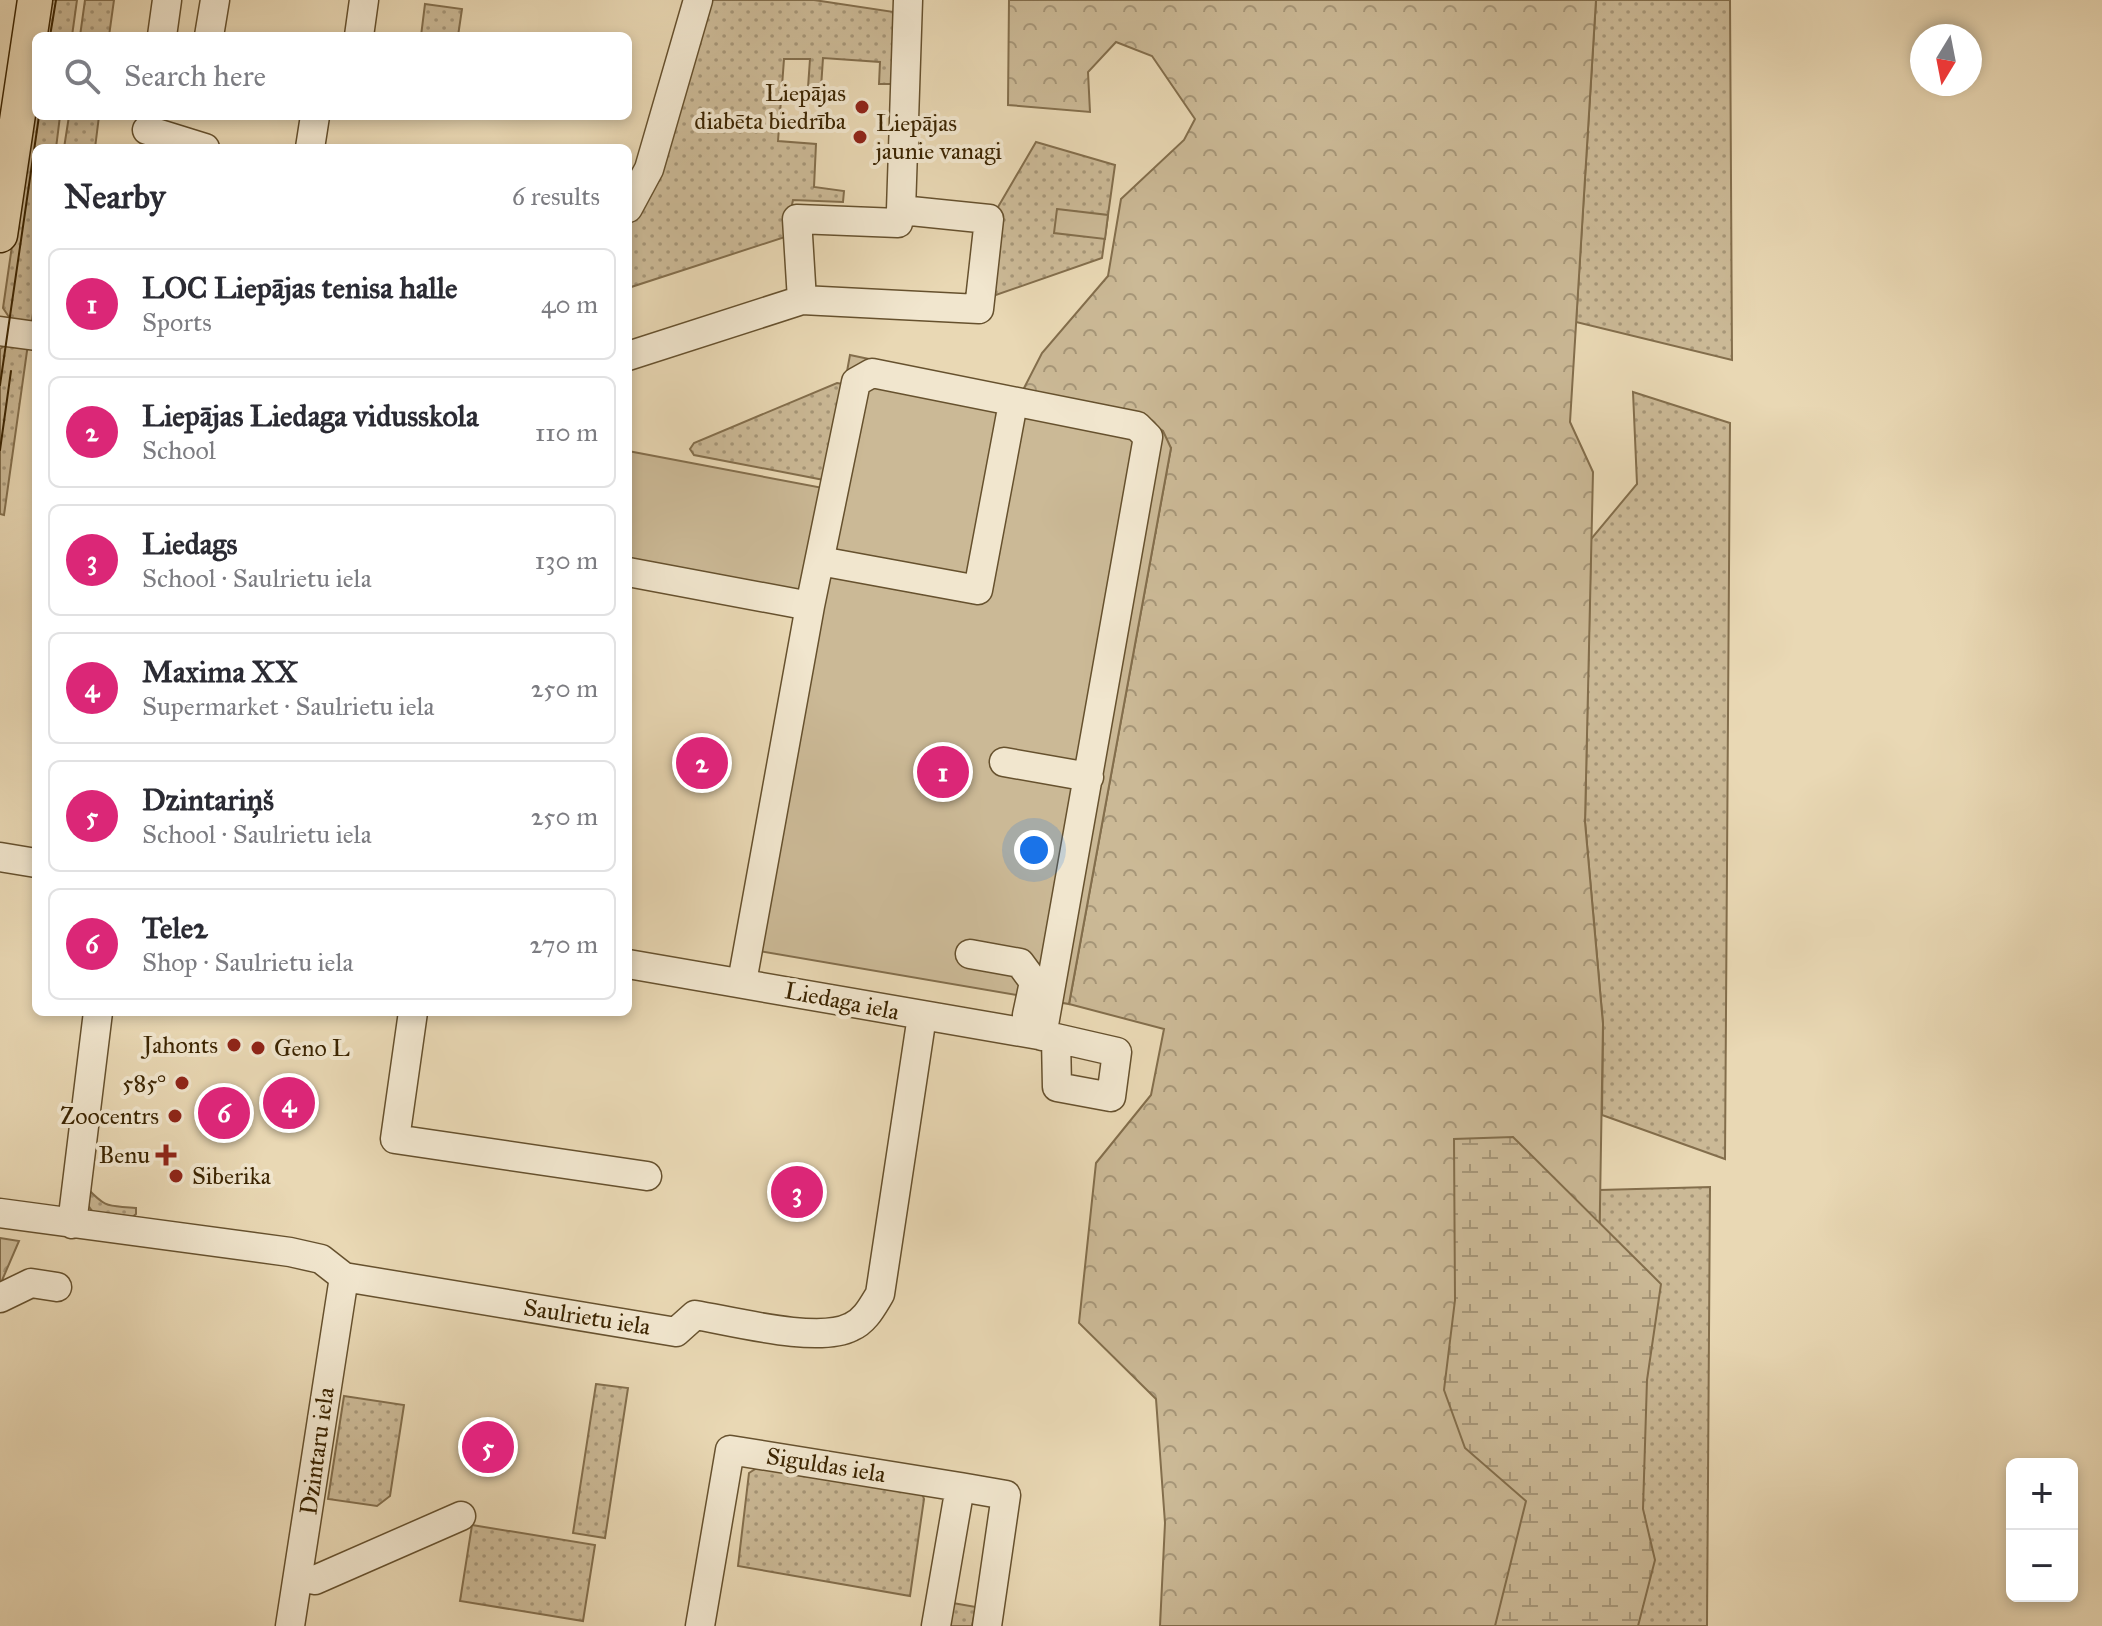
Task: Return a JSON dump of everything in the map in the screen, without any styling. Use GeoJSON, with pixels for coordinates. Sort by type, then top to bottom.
{"type":"FeatureCollection","features":[{"type":"Feature","properties":{"kind":"main road"},"geometry":{"type":"LineString","coordinates":[[0,235],[35,0]]}},
{"type":"Feature","properties":{"kind":"street"},"geometry":{"type":"LineString","coordinates":[[163,32],[167,0]]}},
{"type":"Feature","properties":{"kind":"street"},"geometry":{"type":"LineString","coordinates":[[210,32],[215,0]]}},
{"type":"Feature","properties":{"kind":"street"},"geometry":{"type":"LineString","coordinates":[[360,32],[364,0]]}},
{"type":"Feature","properties":{"kind":"street"},"geometry":{"type":"LineString","coordinates":[[632,201],[649,169],[698,0]]}},
{"type":"Feature","properties":{"kind":"street"},"geometry":{"type":"LineString","coordinates":[[802,300],[797,219],[898,223],[901,210],[908,0]]}},
{"type":"Feature","properties":{"kind":"street"},"geometry":{"type":"LineString","coordinates":[[311,144],[314,120]]}},
{"type":"Feature","properties":{"kind":"street"},"geometry":{"type":"LineString","coordinates":[[147,131],[191,144]]}},
{"type":"Feature","properties":{"kind":"street"},"geometry":{"type":"LineString","coordinates":[[632,355],[802,300],[979,309],[989,219],[901,210]]}},
{"type":"Feature","properties":{"kind":"street"},"geometry":{"type":"LineString","coordinates":[[0,331],[32,335]]}},
{"type":"Feature","properties":{"kind":"street"},"geometry":{"type":"LineString","coordinates":[[742,982],[810,606],[856,382],[872,373],[1137,426],[1148,437],[1041,1036]]}},
{"type":"Feature","properties":{"kind":"street"},"geometry":{"type":"LineString","coordinates":[[820,561],[978,590],[1013,403]]}},
{"type":"Feature","properties":{"kind":"street"},"geometry":{"type":"LineString","coordinates":[[632,573],[810,606]]}},
{"type":"Feature","properties":{"kind":"street"},"geometry":{"type":"LineString","coordinates":[[1004,762],[1089,777]]}},
{"type":"Feature","properties":{"kind":"street"},"geometry":{"type":"LineString","coordinates":[[0,857],[32,862]]}},
{"type":"Feature","properties":{"kind":"street"},"geometry":{"type":"LineString","coordinates":[[970,954],[1020,963],[1034,982],[1041,1036]]}},
{"type":"Feature","properties":{"kind":"street","name":"Liedaga iela"},"geometry":{"type":"LineString","coordinates":[[632,965],[1041,1036]]}},
{"type":"Feature","properties":{"kind":"street"},"geometry":{"type":"LineString","coordinates":[[72,1224],[98,1016]]}},
{"type":"Feature","properties":{"kind":"street"},"geometry":{"type":"LineString","coordinates":[[412,1016],[395,1139],[647,1176]]}},
{"type":"Feature","properties":{"kind":"street","name":"Saulrietu iela"},"geometry":{"type":"LineString","coordinates":[[0,1213],[290,1252],[321,1259],[344,1277],[676,1332],[695,1315],[815,1333],[850,1328],[867,1315],[880,1294],[922,1016]]}},
{"type":"Feature","properties":{"kind":"street","name":"Dzintaru iela"},"geometry":{"type":"LineString","coordinates":[[290,1626],[344,1277]]}},
{"type":"Feature","properties":{"kind":"street"},"geometry":{"type":"LineString","coordinates":[[0,1298],[31,1283],[57,1287]]}},
{"type":"Feature","properties":{"kind":"street","name":"Siguldas iela"},"geometry":{"type":"LineString","coordinates":[[700,1626],[730,1450],[960,1487]]}},
{"type":"Feature","properties":{"kind":"street"},"geometry":{"type":"LineString","coordinates":[[936,1626],[960,1487],[1006,1495],[987,1626]]}},
{"type":"Feature","properties":{"kind":"street"},"geometry":{"type":"LineString","coordinates":[[298,1577],[315,1580],[461,1516]]}},
{"type":"Feature","properties":{"kind":"green space"},"geometry":{"type":"Polygon","coordinates":[[[47,0],[77,0],[73,32],[43,32],[47,0]]]}},
{"type":"Feature","properties":{"kind":"green space"},"geometry":{"type":"Polygon","coordinates":[[[85,0],[114,0],[110,32],[81,32],[85,0]]]}},
{"type":"Feature","properties":{"kind":"green space"},"geometry":{"type":"Polygon","coordinates":[[[711,0],[814,0],[894,12],[893,84],[879,84],[880,62],[823,58],[820,103],[807,102],[810,59],[784,59],[778,141],[816,144],[814,187],[844,191],[843,202],[793,200],[785,237],[632,287],[632,219],[661,171],[711,0]]]}},
{"type":"Feature","properties":{"kind":"green space"},"geometry":{"type":"Polygon","coordinates":[[[1009,0],[1596,0],[1570,422],[1593,472],[1585,822],[1603,1024],[1593,1626],[1160,1626],[1165,1523],[1156,1399],[1079,1323],[1096,1163],[1151,1095],[1164,1029],[1069,1004],[1171,448],[1022,392],[1042,353],[1108,276],[1121,199],[1184,140],[1195,119],[1152,56],[1116,42],[1088,72],[1090,112],[1008,105],[1009,0]]]}},
{"type":"Feature","properties":{"kind":"green space"},"geometry":{"type":"Polygon","coordinates":[[[1596,0],[1730,0],[1732,360],[1576,322],[1596,0]]]}},
{"type":"Feature","properties":{"kind":"green space"},"geometry":{"type":"Polygon","coordinates":[[[425,4],[462,9],[459,32],[422,32],[425,4]]]}},
{"type":"Feature","properties":{"kind":"green space"},"geometry":{"type":"Polygon","coordinates":[[[32,108],[32,120],[60,120],[56,144],[32,144],[31,328],[13,323],[3,308],[32,108]]]}},
{"type":"Feature","properties":{"kind":"green space"},"geometry":{"type":"Polygon","coordinates":[[[68,120],[98,120],[96,144],[65,144],[68,120]]]}},
{"type":"Feature","properties":{"kind":"green space"},"geometry":{"type":"Polygon","coordinates":[[[1036,142],[1115,165],[1102,258],[990,297],[998,207],[1036,142]]]}},
{"type":"Feature","properties":{"kind":"green space"},"geometry":{"type":"Polygon","coordinates":[[[1057,209],[1108,215],[1105,239],[1054,233],[1057,209]]]}},
{"type":"Feature","properties":{"kind":"green space"},"geometry":{"type":"Polygon","coordinates":[[[10,342],[28,344],[4,515],[0,514],[0,349],[10,342]]]}},
{"type":"Feature","properties":{"kind":"green space"},"geometry":{"type":"Polygon","coordinates":[[[850,355],[1140,416],[1163,431],[1171,448],[1069,1004],[742,948],[806,596],[632,562],[632,452],[823,488],[815,546],[850,355]]]}},
{"type":"Feature","properties":{"kind":"green space"},"geometry":{"type":"Polygon","coordinates":[[[837,383],[843,384],[824,480],[694,455],[690,449],[694,443],[837,383]]]}},
{"type":"Feature","properties":{"kind":"green space"},"geometry":{"type":"Polygon","coordinates":[[[1633,392],[1730,423],[1725,1159],[1602,1115],[1603,1024],[1585,822],[1591,539],[1637,484],[1633,392]]]}},
{"type":"Feature","properties":{"kind":"green space"},"geometry":{"type":"Polygon","coordinates":[[[1513,1137],[1661,1284],[1647,1380],[1643,1509],[1655,1560],[1638,1626],[1495,1626],[1526,1501],[1465,1448],[1444,1390],[1455,1300],[1454,1139],[1513,1137]]]}},
{"type":"Feature","properties":{"kind":"green space"},"geometry":{"type":"Polygon","coordinates":[[[1710,1187],[1707,1626],[1593,1626],[1600,1190],[1710,1187]]]}},
{"type":"Feature","properties":{"kind":"green space"},"geometry":{"type":"Polygon","coordinates":[[[87,1188],[109,1205],[136,1208],[136,1214],[130,1219],[95,1215],[85,1201],[87,1188]]]}},
{"type":"Feature","properties":{"kind":"green space"},"geometry":{"type":"Polygon","coordinates":[[[0,1238],[19,1241],[0,1285],[0,1238]]]}},
{"type":"Feature","properties":{"kind":"green space"},"geometry":{"type":"Polygon","coordinates":[[[596,1384],[628,1388],[605,1538],[573,1533],[596,1384]]]}},
{"type":"Feature","properties":{"kind":"green space"},"geometry":{"type":"Polygon","coordinates":[[[344,1396],[404,1405],[390,1496],[377,1506],[328,1499],[344,1396]]]}},
{"type":"Feature","properties":{"kind":"green space"},"geometry":{"type":"Polygon","coordinates":[[[760,1466],[922,1493],[924,1499],[910,1596],[738,1566],[749,1473],[760,1466]]]}},
{"type":"Feature","properties":{"kind":"green space"},"geometry":{"type":"Polygon","coordinates":[[[472,1525],[595,1545],[583,1621],[460,1601],[472,1525]]]}},
{"type":"Feature","properties":{"kind":"green space"},"geometry":{"type":"Polygon","coordinates":[[[947,1602],[976,1607],[972,1626],[943,1626],[947,1602]]]}},
{"type":"Feature","properties":{"kind":"tram line"},"geometry":{"type":"LineString","coordinates":[[51,32],[56,0]]}},
{"type":"Feature","properties":{"kind":"tram line"},"geometry":{"type":"LineString","coordinates":[[35,144],[38,120]]}},
{"type":"Feature","properties":{"kind":"tram line"},"geometry":{"type":"LineString","coordinates":[[0,385],[32,164]]}},
{"type":"Feature","properties":{"kind":"tram line"},"geometry":{"type":"LineString","coordinates":[[0,450],[11,371]]}},
{"type":"Feature","properties":{"kind":"place","name":"Liepājas diabēta biedrība"},"geometry":{"type":"Point","coordinates":[862,107]}},
{"type":"Feature","properties":{"kind":"place","name":"Liepājas jaunie vanagi"},"geometry":{"type":"Point","coordinates":[860,137]}},
{"type":"Feature","properties":{"kind":"place","name":"Liepājas Liedaga vidusskola"},"geometry":{"type":"Point","coordinates":[702,763]}},
{"type":"Feature","properties":{"kind":"place","name":"LOC Liepājas tenisa halle"},"geometry":{"type":"Point","coordinates":[943,772]}},
{"type":"Feature","properties":{"kind":"place","name":"Jahonts"},"geometry":{"type":"Point","coordinates":[234,1045]}},
{"type":"Feature","properties":{"kind":"place","name":"Geno L"},"geometry":{"type":"Point","coordinates":[258,1048]}},
{"type":"Feature","properties":{"kind":"place","name":"585°"},"geometry":{"type":"Point","coordinates":[182,1083]}},
{"type":"Feature","properties":{"kind":"place","name":"Maxima XX"},"geometry":{"type":"Point","coordinates":[289,1103]}},
{"type":"Feature","properties":{"kind":"place","name":"Tele2"},"geometry":{"type":"Point","coordinates":[224,1113]}},
{"type":"Feature","properties":{"kind":"place","name":"Zoocentrs"},"geometry":{"type":"Point","coordinates":[175,1116]}},
{"type":"Feature","properties":{"kind":"place","name":"Benu"},"geometry":{"type":"Point","coordinates":[166,1155]}},
{"type":"Feature","properties":{"kind":"place","name":"Siberika"},"geometry":{"type":"Point","coordinates":[176,1176]}},
{"type":"Feature","properties":{"kind":"place","name":"Liedags"},"geometry":{"type":"Point","coordinates":[797,1192]}},
{"type":"Feature","properties":{"kind":"place","name":"Dzintariņš"},"geometry":{"type":"Point","coordinates":[488,1447]}}]}
